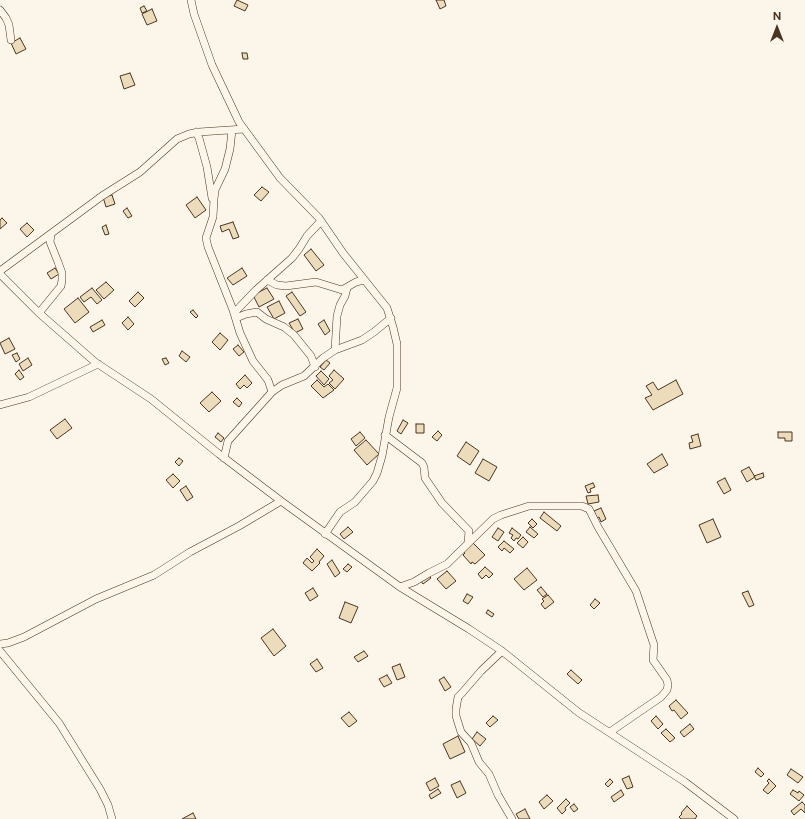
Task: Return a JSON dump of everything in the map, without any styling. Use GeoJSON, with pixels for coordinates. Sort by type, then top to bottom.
{"type":"FeatureCollection","features":[{"type":"Feature","properties":{"kind":"street"},"geometry":{"type":"LineString","coordinates":[[191,0],[194,14],[212,65],[239,122],[280,178],[321,221],[342,253],[387,308],[391,318],[397,344],[398,381],[385,435],[382,456],[373,481],[352,504],[340,512],[325,534]]}},
{"type":"Feature","properties":{"kind":"street"},"geometry":{"type":"LineString","coordinates":[[0,10],[9,25],[11,40]]}},
{"type":"Feature","properties":{"kind":"street"},"geometry":{"type":"LineString","coordinates":[[244,129],[196,132],[177,139],[140,172],[102,196],[0,273],[38,313],[98,364],[150,399],[224,458],[325,534],[400,587],[469,629],[502,652],[578,712],[685,782],[734,819]]}},
{"type":"Feature","properties":{"kind":"street"},"geometry":{"type":"LineString","coordinates":[[232,130],[230,149],[223,176],[215,190],[213,217],[206,238],[240,333],[253,362],[268,380],[272,392]]}},
{"type":"Feature","properties":{"kind":"street"},"geometry":{"type":"LineString","coordinates":[[196,132],[207,168],[214,201]]}},
{"type":"Feature","properties":{"kind":"street"},"geometry":{"type":"LineString","coordinates":[[235,316],[267,280],[292,258],[307,236],[321,221]]}},
{"type":"Feature","properties":{"kind":"street"},"geometry":{"type":"LineString","coordinates":[[38,313],[61,286],[62,280],[58,262],[50,242],[51,234]]}},
{"type":"Feature","properties":{"kind":"street"},"geometry":{"type":"LineString","coordinates":[[267,280],[277,285],[295,285],[316,282],[342,290],[352,284],[364,280]]}},
{"type":"Feature","properties":{"kind":"street"},"geometry":{"type":"LineString","coordinates":[[335,350],[337,316],[347,288]]}},
{"type":"Feature","properties":{"kind":"street"},"geometry":{"type":"LineString","coordinates":[[235,316],[256,312],[266,319],[284,327],[294,335],[310,356],[315,367]]}},
{"type":"Feature","properties":{"kind":"street"},"geometry":{"type":"LineString","coordinates":[[224,458],[228,441],[272,392],[282,385],[304,376],[323,358],[335,350],[362,340],[391,318]]}},
{"type":"Feature","properties":{"kind":"street"},"geometry":{"type":"LineString","coordinates":[[0,405],[29,397],[98,364]]}},
{"type":"Feature","properties":{"kind":"street"},"geometry":{"type":"LineString","coordinates":[[385,435],[422,463],[425,469],[425,478],[442,503],[469,531],[468,542]]}},
{"type":"Feature","properties":{"kind":"street"},"geometry":{"type":"LineString","coordinates":[[0,644],[8,643],[24,637],[96,599],[154,575],[190,552],[239,526],[281,501]]}},
{"type":"Feature","properties":{"kind":"street"},"geometry":{"type":"LineString","coordinates":[[400,587],[417,581],[447,564],[468,542],[497,517],[526,506],[582,506],[589,509],[636,591],[654,645],[654,662],[668,685],[667,690],[661,697],[610,732]]}},
{"type":"Feature","properties":{"kind":"street"},"geometry":{"type":"LineString","coordinates":[[0,651],[61,727],[100,789],[108,805],[112,819]]}},
{"type":"Feature","properties":{"kind":"street"},"geometry":{"type":"LineString","coordinates":[[502,652],[481,671],[458,697],[456,716],[461,732],[470,743],[479,762],[489,774],[498,795],[512,819]]}},
{"type":"Feature","properties":{"kind":"building"},"geometry":{"type":"Polygon","coordinates":[[[237,0],[248,5],[245,11],[234,6],[237,0]]]}},
{"type":"Feature","properties":{"kind":"building"},"geometry":{"type":"Polygon","coordinates":[[[436,0],[444,0],[446,6],[440,9],[436,0]]]}},
{"type":"Feature","properties":{"kind":"building"},"geometry":{"type":"Polygon","coordinates":[[[144,6],[147,11],[142,13],[140,8],[144,6]]]}},
{"type":"Feature","properties":{"kind":"building"},"geometry":{"type":"Polygon","coordinates":[[[152,9],[157,21],[147,25],[142,14],[152,9]]]}},
{"type":"Feature","properties":{"kind":"building"},"geometry":{"type":"Polygon","coordinates":[[[20,38],[26,49],[16,54],[11,43],[20,38]]]}},
{"type":"Feature","properties":{"kind":"building"},"geometry":{"type":"Polygon","coordinates":[[[242,53],[247,53],[248,59],[243,59],[242,53]]]}},
{"type":"Feature","properties":{"kind":"building"},"geometry":{"type":"Polygon","coordinates":[[[130,73],[135,85],[124,89],[120,76],[130,73]]]}},
{"type":"Feature","properties":{"kind":"building"},"geometry":{"type":"Polygon","coordinates":[[[262,187],[269,192],[261,201],[254,195],[262,187]]]}},
{"type":"Feature","properties":{"kind":"building"},"geometry":{"type":"Polygon","coordinates":[[[112,195],[115,204],[106,207],[103,197],[112,195]]]}},
{"type":"Feature","properties":{"kind":"building"},"geometry":{"type":"Polygon","coordinates":[[[197,197],[206,210],[195,218],[186,205],[197,197]]]}},
{"type":"Feature","properties":{"kind":"building"},"geometry":{"type":"Polygon","coordinates":[[[127,208],[132,216],[128,218],[123,211],[127,208]]]}},
{"type":"Feature","properties":{"kind":"building"},"geometry":{"type":"Polygon","coordinates":[[[2,218],[7,223],[0,229],[0,220],[2,218]]]}},
{"type":"Feature","properties":{"kind":"building"},"geometry":{"type":"Polygon","coordinates":[[[233,222],[239,237],[233,239],[229,229],[222,232],[220,226],[233,222]]]}},
{"type":"Feature","properties":{"kind":"building"},"geometry":{"type":"Polygon","coordinates":[[[27,223],[34,230],[27,237],[20,229],[27,223]]]}},
{"type":"Feature","properties":{"kind":"building"},"geometry":{"type":"Polygon","coordinates":[[[106,225],[109,234],[105,235],[102,227],[106,225]]]}},
{"type":"Feature","properties":{"kind":"building"},"geometry":{"type":"Polygon","coordinates":[[[311,249],[324,265],[316,271],[304,255],[311,249]]]}},
{"type":"Feature","properties":{"kind":"building"},"geometry":{"type":"Polygon","coordinates":[[[55,268],[59,274],[51,279],[47,273],[55,268]]]}},
{"type":"Feature","properties":{"kind":"building"},"geometry":{"type":"Polygon","coordinates":[[[242,268],[247,276],[233,285],[227,278],[242,268]]]}},
{"type":"Feature","properties":{"kind":"building"},"geometry":{"type":"Polygon","coordinates":[[[106,282],[114,290],[104,299],[96,290],[106,282]]]}},
{"type":"Feature","properties":{"kind":"building"},"geometry":{"type":"Polygon","coordinates":[[[92,288],[102,300],[97,304],[91,297],[84,302],[80,297],[92,288]]]}},
{"type":"Feature","properties":{"kind":"building"},"geometry":{"type":"Polygon","coordinates":[[[267,288],[274,299],[259,307],[253,295],[267,288]]]}},
{"type":"Feature","properties":{"kind":"building"},"geometry":{"type":"Polygon","coordinates":[[[138,292],[144,298],[135,307],[129,301],[138,292]]]}},
{"type":"Feature","properties":{"kind":"building"},"geometry":{"type":"Polygon","coordinates":[[[292,292],[306,312],[300,316],[286,296],[292,292]]]}},
{"type":"Feature","properties":{"kind":"building"},"geometry":{"type":"Polygon","coordinates":[[[78,298],[89,312],[75,323],[64,309],[78,298]]]}},
{"type":"Feature","properties":{"kind":"building"},"geometry":{"type":"Polygon","coordinates":[[[279,301],[285,313],[274,319],[267,307],[279,301]]]}},
{"type":"Feature","properties":{"kind":"building"},"geometry":{"type":"Polygon","coordinates":[[[193,310],[198,316],[196,318],[190,312],[193,310]]]}},
{"type":"Feature","properties":{"kind":"building"},"geometry":{"type":"Polygon","coordinates":[[[128,317],[134,324],[128,330],[122,323],[128,317]]]}},
{"type":"Feature","properties":{"kind":"building"},"geometry":{"type":"Polygon","coordinates":[[[298,319],[303,329],[295,333],[289,323],[298,319]]]}},
{"type":"Feature","properties":{"kind":"building"},"geometry":{"type":"Polygon","coordinates":[[[102,320],[105,325],[93,332],[90,327],[102,320]]]}},
{"type":"Feature","properties":{"kind":"building"},"geometry":{"type":"Polygon","coordinates":[[[324,320],[330,331],[325,335],[318,324],[324,320]]]}},
{"type":"Feature","properties":{"kind":"building"},"geometry":{"type":"Polygon","coordinates":[[[220,333],[228,340],[220,350],[212,342],[220,333]]]}},
{"type":"Feature","properties":{"kind":"building"},"geometry":{"type":"Polygon","coordinates":[[[9,338],[15,349],[5,354],[0,343],[9,338]]]}},
{"type":"Feature","properties":{"kind":"building"},"geometry":{"type":"Polygon","coordinates":[[[238,345],[244,352],[239,356],[233,349],[238,345]]]}},
{"type":"Feature","properties":{"kind":"building"},"geometry":{"type":"Polygon","coordinates":[[[182,351],[190,357],[186,362],[179,356],[182,351]]]}},
{"type":"Feature","properties":{"kind":"building"},"geometry":{"type":"Polygon","coordinates":[[[17,353],[20,359],[16,362],[12,355],[17,353]]]}},
{"type":"Feature","properties":{"kind":"building"},"geometry":{"type":"Polygon","coordinates":[[[28,358],[32,365],[23,371],[19,364],[28,358]]]}},
{"type":"Feature","properties":{"kind":"building"},"geometry":{"type":"Polygon","coordinates":[[[166,358],[169,363],[165,365],[162,359],[166,358]]]}},
{"type":"Feature","properties":{"kind":"building"},"geometry":{"type":"Polygon","coordinates":[[[326,360],[330,363],[324,370],[320,367],[326,360]]]}},
{"type":"Feature","properties":{"kind":"building"},"geometry":{"type":"Polygon","coordinates":[[[19,370],[24,377],[20,380],[15,374],[19,370]]]}},
{"type":"Feature","properties":{"kind":"building"},"geometry":{"type":"Polygon","coordinates":[[[334,370],[344,379],[335,389],[329,383],[333,380],[329,376],[334,370]]]}},
{"type":"Feature","properties":{"kind":"building"},"geometry":{"type":"Polygon","coordinates":[[[321,371],[329,379],[324,385],[316,376],[321,371]]]}},
{"type":"Feature","properties":{"kind":"building"},"geometry":{"type":"Polygon","coordinates":[[[245,375],[252,383],[247,388],[244,385],[240,389],[236,384],[245,375]]]}},
{"type":"Feature","properties":{"kind":"building"},"geometry":{"type":"Polygon","coordinates":[[[317,380],[324,387],[328,384],[334,390],[323,398],[311,386],[317,380]]]}},
{"type":"Feature","properties":{"kind":"building"},"geometry":{"type":"Polygon","coordinates":[[[676,380],[683,394],[653,410],[645,398],[652,395],[646,386],[653,382],[658,390],[676,380]]]}},
{"type":"Feature","properties":{"kind":"building"},"geometry":{"type":"Polygon","coordinates":[[[212,392],[221,401],[209,412],[200,403],[212,392]]]}},
{"type":"Feature","properties":{"kind":"building"},"geometry":{"type":"Polygon","coordinates":[[[237,398],[242,403],[239,407],[233,402],[237,398]]]}},
{"type":"Feature","properties":{"kind":"building"},"geometry":{"type":"Polygon","coordinates":[[[65,419],[72,428],[57,439],[50,430],[65,419]]]}},
{"type":"Feature","properties":{"kind":"building"},"geometry":{"type":"Polygon","coordinates":[[[403,420],[408,423],[401,434],[397,431],[403,420]]]}},
{"type":"Feature","properties":{"kind":"building"},"geometry":{"type":"Polygon","coordinates":[[[416,424],[424,424],[424,433],[416,433],[416,424]]]}},
{"type":"Feature","properties":{"kind":"building"},"geometry":{"type":"Polygon","coordinates":[[[438,431],[442,435],[437,441],[432,437],[438,431]]]}},
{"type":"Feature","properties":{"kind":"building"},"geometry":{"type":"Polygon","coordinates":[[[360,432],[365,438],[356,446],[351,439],[360,432]]]}},
{"type":"Feature","properties":{"kind":"building"},"geometry":{"type":"Polygon","coordinates":[[[778,432],[792,432],[792,441],[785,441],[785,438],[778,438],[778,432]]]}},
{"type":"Feature","properties":{"kind":"building"},"geometry":{"type":"Polygon","coordinates":[[[218,433],[224,438],[221,442],[215,437],[218,433]]]}},
{"type":"Feature","properties":{"kind":"building"},"geometry":{"type":"Polygon","coordinates":[[[698,434],[701,446],[690,449],[689,443],[693,442],[691,436],[698,434]]]}},
{"type":"Feature","properties":{"kind":"building"},"geometry":{"type":"Polygon","coordinates":[[[366,440],[379,454],[367,465],[354,450],[366,440]]]}},
{"type":"Feature","properties":{"kind":"building"},"geometry":{"type":"Polygon","coordinates":[[[466,442],[479,451],[470,465],[457,456],[466,442]]]}},
{"type":"Feature","properties":{"kind":"building"},"geometry":{"type":"Polygon","coordinates":[[[662,454],[668,465],[654,473],[647,464],[662,454]]]}},
{"type":"Feature","properties":{"kind":"building"},"geometry":{"type":"Polygon","coordinates":[[[179,458],[183,461],[179,466],[175,462],[179,458]]]}},
{"type":"Feature","properties":{"kind":"building"},"geometry":{"type":"Polygon","coordinates":[[[483,459],[497,467],[489,481],[475,473],[483,459]]]}},
{"type":"Feature","properties":{"kind":"building"},"geometry":{"type":"Polygon","coordinates":[[[749,467],[755,477],[747,482],[741,471],[749,467]]]}},
{"type":"Feature","properties":{"kind":"building"},"geometry":{"type":"Polygon","coordinates":[[[763,473],[764,477],[756,480],[754,476],[763,473]]]}},
{"type":"Feature","properties":{"kind":"building"},"geometry":{"type":"Polygon","coordinates":[[[173,474],[180,481],[173,488],[166,480],[173,474]]]}},
{"type":"Feature","properties":{"kind":"building"},"geometry":{"type":"Polygon","coordinates":[[[725,478],[731,490],[724,494],[717,482],[725,478]]]}},
{"type":"Feature","properties":{"kind":"building"},"geometry":{"type":"Polygon","coordinates":[[[593,483],[595,487],[590,489],[591,492],[588,493],[585,486],[593,483]]]}},
{"type":"Feature","properties":{"kind":"building"},"geometry":{"type":"Polygon","coordinates":[[[186,486],[193,497],[187,501],[180,490],[186,486]]]}},
{"type":"Feature","properties":{"kind":"building"},"geometry":{"type":"Polygon","coordinates":[[[598,495],[599,502],[588,504],[586,496],[598,495]]]}},
{"type":"Feature","properties":{"kind":"building"},"geometry":{"type":"Polygon","coordinates":[[[601,508],[606,519],[601,522],[599,517],[597,518],[594,511],[601,508]]]}},
{"type":"Feature","properties":{"kind":"building"},"geometry":{"type":"Polygon","coordinates":[[[544,512],[561,526],[557,531],[540,518],[544,512]]]}},
{"type":"Feature","properties":{"kind":"building"},"geometry":{"type":"Polygon","coordinates":[[[532,519],[537,524],[533,528],[528,523],[532,519]]]}},
{"type":"Feature","properties":{"kind":"building"},"geometry":{"type":"Polygon","coordinates":[[[713,519],[721,537],[707,543],[699,525],[713,519]]]}},
{"type":"Feature","properties":{"kind":"building"},"geometry":{"type":"Polygon","coordinates":[[[348,527],[353,532],[344,539],[340,534],[348,527]]]}},
{"type":"Feature","properties":{"kind":"building"},"geometry":{"type":"Polygon","coordinates":[[[530,527],[538,534],[534,538],[526,532],[530,527]]]}},
{"type":"Feature","properties":{"kind":"building"},"geometry":{"type":"Polygon","coordinates":[[[498,528],[504,532],[498,541],[492,537],[498,528]]]}},
{"type":"Feature","properties":{"kind":"building"},"geometry":{"type":"Polygon","coordinates":[[[512,528],[521,535],[514,541],[511,538],[513,535],[509,533],[512,528]]]}},
{"type":"Feature","properties":{"kind":"building"},"geometry":{"type":"Polygon","coordinates":[[[523,537],[528,542],[523,548],[517,543],[523,537]]]}},
{"type":"Feature","properties":{"kind":"building"},"geometry":{"type":"Polygon","coordinates":[[[504,541],[514,549],[510,553],[504,548],[502,551],[498,547],[504,541]]]}},
{"type":"Feature","properties":{"kind":"building"},"geometry":{"type":"Polygon","coordinates":[[[473,543],[485,555],[475,564],[472,562],[471,564],[463,555],[465,553],[463,552],[473,543]]]}},
{"type":"Feature","properties":{"kind":"building"},"geometry":{"type":"Polygon","coordinates":[[[317,549],[324,556],[319,562],[320,563],[312,571],[303,563],[307,558],[312,563],[314,561],[310,557],[317,549]]]}},
{"type":"Feature","properties":{"kind":"building"},"geometry":{"type":"Polygon","coordinates":[[[332,560],[340,573],[335,577],[327,564],[332,560]]]}},
{"type":"Feature","properties":{"kind":"building"},"geometry":{"type":"Polygon","coordinates":[[[348,564],[352,567],[347,572],[343,569],[348,564]]]}},
{"type":"Feature","properties":{"kind":"building"},"geometry":{"type":"Polygon","coordinates":[[[485,567],[493,574],[489,578],[486,575],[482,579],[478,574],[485,567]]]}},
{"type":"Feature","properties":{"kind":"building"},"geometry":{"type":"Polygon","coordinates":[[[527,568],[537,580],[524,590],[514,579],[527,568]]]}},
{"type":"Feature","properties":{"kind":"building"},"geometry":{"type":"Polygon","coordinates":[[[447,571],[456,581],[446,589],[437,579],[447,571]]]}},
{"type":"Feature","properties":{"kind":"building"},"geometry":{"type":"Polygon","coordinates":[[[427,574],[431,578],[423,584],[420,580],[427,574]]]}},
{"type":"Feature","properties":{"kind":"building"},"geometry":{"type":"Polygon","coordinates":[[[541,587],[547,594],[543,597],[537,590],[541,587]]]}},
{"type":"Feature","properties":{"kind":"building"},"geometry":{"type":"Polygon","coordinates":[[[313,588],[318,596],[310,601],[305,593],[313,588]]]}},
{"type":"Feature","properties":{"kind":"building"},"geometry":{"type":"Polygon","coordinates":[[[748,591],[754,605],[749,607],[742,593],[748,591]]]}},
{"type":"Feature","properties":{"kind":"building"},"geometry":{"type":"Polygon","coordinates":[[[467,594],[473,597],[468,604],[463,601],[467,594]]]}},
{"type":"Feature","properties":{"kind":"building"},"geometry":{"type":"Polygon","coordinates":[[[548,595],[554,602],[545,609],[541,604],[544,601],[542,599],[548,595]]]}},
{"type":"Feature","properties":{"kind":"building"},"geometry":{"type":"Polygon","coordinates":[[[595,599],[600,603],[594,609],[590,605],[595,599]]]}},
{"type":"Feature","properties":{"kind":"building"},"geometry":{"type":"Polygon","coordinates":[[[345,602],[358,607],[351,623],[339,618],[345,602]]]}},
{"type":"Feature","properties":{"kind":"building"},"geometry":{"type":"Polygon","coordinates":[[[488,610],[494,614],[492,617],[486,613],[488,610]]]}},
{"type":"Feature","properties":{"kind":"building"},"geometry":{"type":"Polygon","coordinates":[[[273,629],[286,646],[274,656],[261,638],[273,629]]]}},
{"type":"Feature","properties":{"kind":"building"},"geometry":{"type":"Polygon","coordinates":[[[364,651],[368,656],[358,662],[354,657],[364,651]]]}},
{"type":"Feature","properties":{"kind":"building"},"geometry":{"type":"Polygon","coordinates":[[[317,659],[323,668],[316,672],[310,664],[317,659]]]}},
{"type":"Feature","properties":{"kind":"building"},"geometry":{"type":"Polygon","coordinates":[[[400,664],[405,677],[397,680],[392,667],[400,664]]]}},
{"type":"Feature","properties":{"kind":"building"},"geometry":{"type":"Polygon","coordinates":[[[571,670],[582,680],[578,684],[567,674],[571,670]]]}},
{"type":"Feature","properties":{"kind":"building"},"geometry":{"type":"Polygon","coordinates":[[[387,675],[392,683],[384,687],[379,679],[387,675]]]}},
{"type":"Feature","properties":{"kind":"building"},"geometry":{"type":"Polygon","coordinates":[[[444,677],[451,687],[445,691],[439,680],[444,677]]]}},
{"type":"Feature","properties":{"kind":"building"},"geometry":{"type":"Polygon","coordinates":[[[676,700],[688,713],[681,719],[669,706],[676,700]]]}},
{"type":"Feature","properties":{"kind":"building"},"geometry":{"type":"Polygon","coordinates":[[[349,712],[357,721],[349,727],[341,718],[349,712]]]}},
{"type":"Feature","properties":{"kind":"building"},"geometry":{"type":"Polygon","coordinates":[[[493,716],[498,720],[490,727],[486,723],[493,716]]]}},
{"type":"Feature","properties":{"kind":"building"},"geometry":{"type":"Polygon","coordinates":[[[656,716],[663,724],[658,729],[651,721],[656,716]]]}},
{"type":"Feature","properties":{"kind":"building"},"geometry":{"type":"Polygon","coordinates":[[[690,724],[694,729],[684,737],[680,732],[690,724]]]}},
{"type":"Feature","properties":{"kind":"building"},"geometry":{"type":"Polygon","coordinates":[[[666,729],[675,738],[670,742],[661,733],[666,729]]]}},
{"type":"Feature","properties":{"kind":"building"},"geometry":{"type":"Polygon","coordinates":[[[477,732],[486,739],[480,746],[472,739],[477,732]]]}},
{"type":"Feature","properties":{"kind":"building"},"geometry":{"type":"Polygon","coordinates":[[[458,736],[465,752],[450,759],[443,744],[458,736]]]}},
{"type":"Feature","properties":{"kind":"building"},"geometry":{"type":"Polygon","coordinates":[[[758,768],[764,774],[761,777],[755,772],[758,768]]]}},
{"type":"Feature","properties":{"kind":"building"},"geometry":{"type":"Polygon","coordinates":[[[791,769],[803,777],[798,783],[787,775],[791,769]]]}},
{"type":"Feature","properties":{"kind":"building"},"geometry":{"type":"Polygon","coordinates":[[[629,776],[633,787],[627,789],[622,779],[629,776]]]}},
{"type":"Feature","properties":{"kind":"building"},"geometry":{"type":"Polygon","coordinates":[[[435,778],[439,786],[430,791],[426,783],[435,778]]]}},
{"type":"Feature","properties":{"kind":"building"},"geometry":{"type":"Polygon","coordinates":[[[610,779],[613,782],[608,787],[605,784],[610,779]]]}},
{"type":"Feature","properties":{"kind":"building"},"geometry":{"type":"Polygon","coordinates":[[[769,779],[776,786],[768,794],[763,790],[769,783],[767,781],[769,779]]]}},
{"type":"Feature","properties":{"kind":"building"},"geometry":{"type":"Polygon","coordinates":[[[460,781],[466,793],[457,798],[451,785],[460,781]]]}},
{"type":"Feature","properties":{"kind":"building"},"geometry":{"type":"Polygon","coordinates":[[[438,789],[441,793],[431,799],[429,795],[438,789]]]}},
{"type":"Feature","properties":{"kind":"building"},"geometry":{"type":"Polygon","coordinates":[[[621,790],[624,795],[614,802],[611,797],[621,790]]]}},
{"type":"Feature","properties":{"kind":"building"},"geometry":{"type":"Polygon","coordinates":[[[793,790],[798,793],[799,791],[804,795],[799,801],[790,794],[793,790]]]}},
{"type":"Feature","properties":{"kind":"building"},"geometry":{"type":"Polygon","coordinates":[[[547,795],[553,801],[544,809],[539,802],[547,795]]]}},
{"type":"Feature","properties":{"kind":"building"},"geometry":{"type":"Polygon","coordinates":[[[566,799],[570,803],[562,814],[557,808],[566,799]]]}},
{"type":"Feature","properties":{"kind":"building"},"geometry":{"type":"Polygon","coordinates":[[[802,802],[805,805],[805,813],[801,809],[794,815],[791,811],[802,802]]]}},
{"type":"Feature","properties":{"kind":"building"},"geometry":{"type":"Polygon","coordinates":[[[574,804],[578,809],[574,812],[570,807],[574,804]]]}},
{"type":"Feature","properties":{"kind":"building"},"geometry":{"type":"Polygon","coordinates":[[[687,806],[697,816],[695,819],[681,819],[679,817],[687,806]]]}},
{"type":"Feature","properties":{"kind":"building"},"geometry":{"type":"Polygon","coordinates":[[[525,809],[530,819],[519,819],[516,814],[525,809]]]}},
{"type":"Feature","properties":{"kind":"building"},"geometry":{"type":"Polygon","coordinates":[[[193,813],[196,819],[182,819],[193,813]]]}}]}
